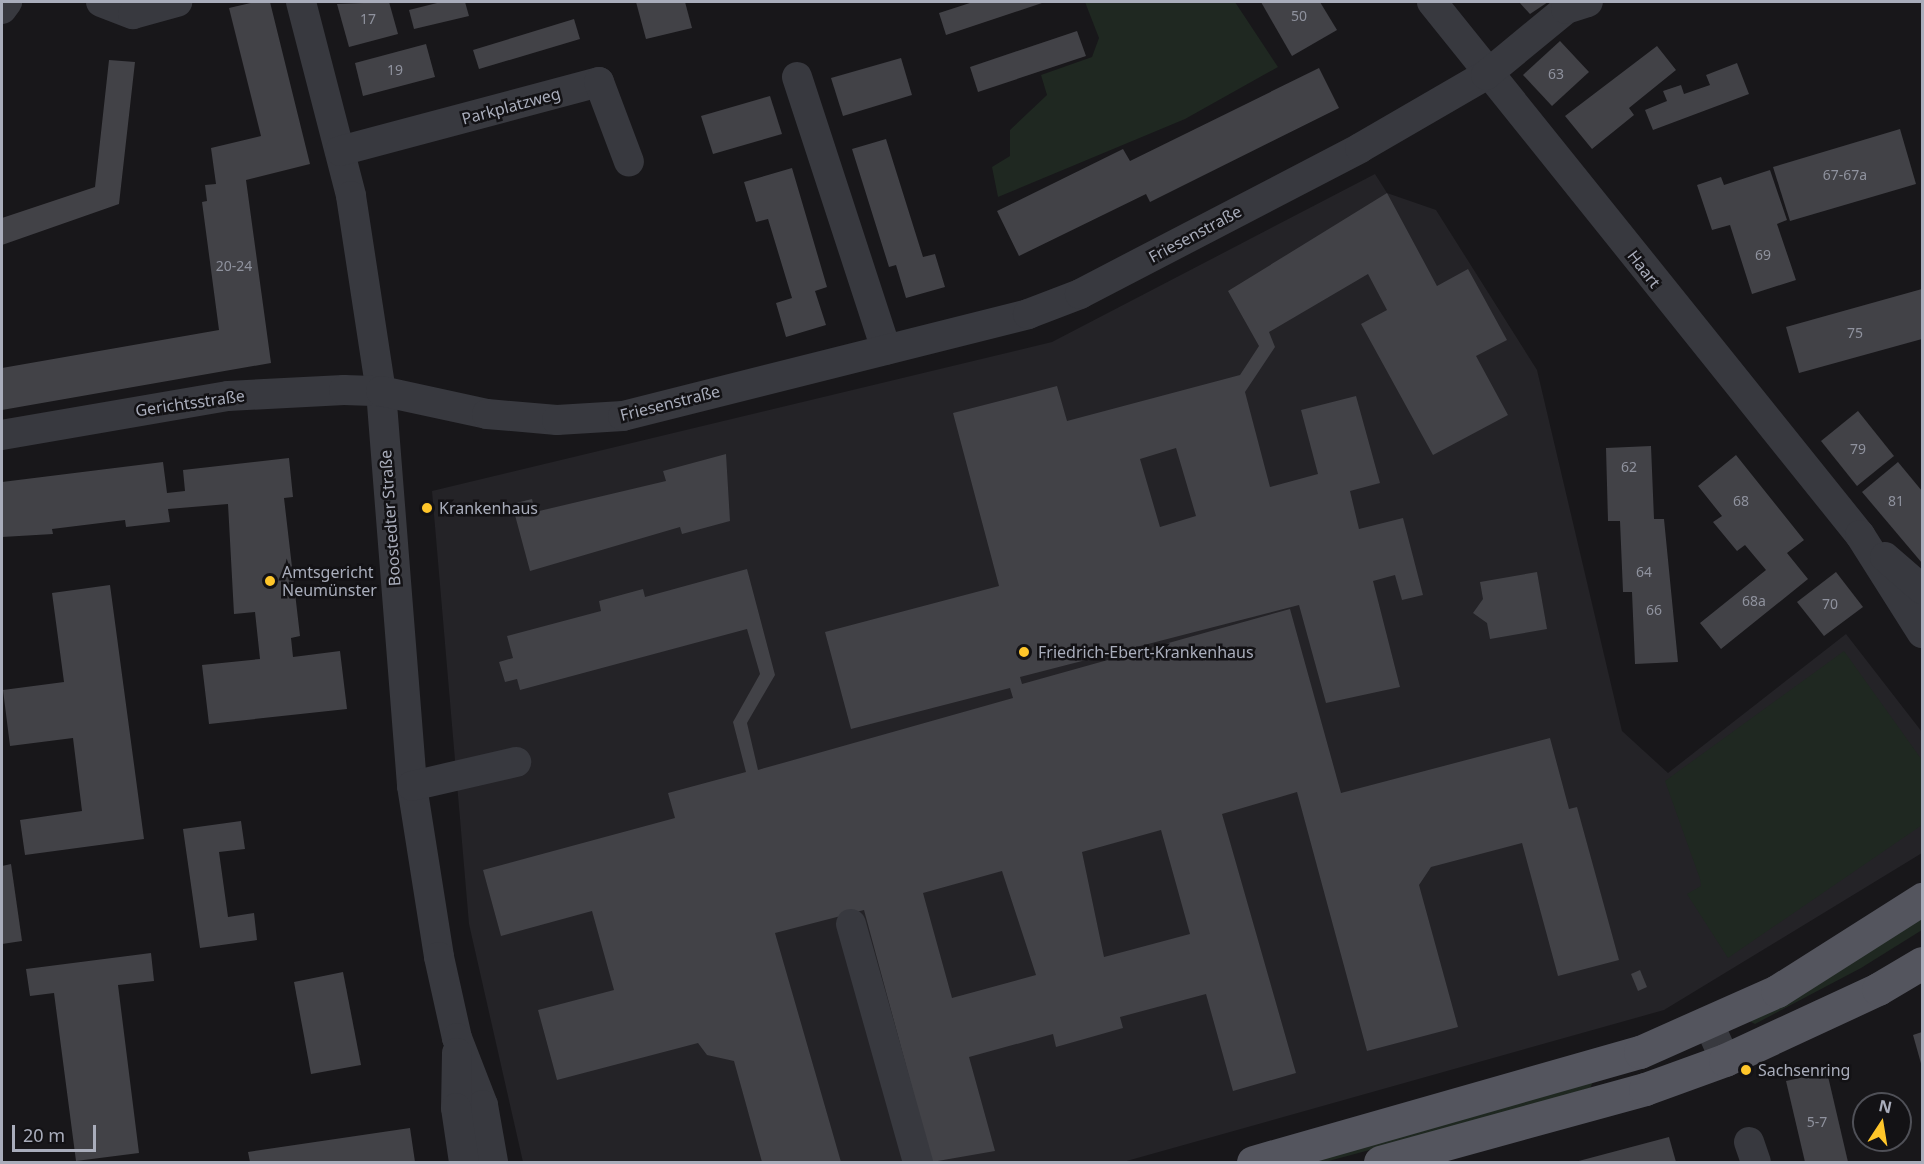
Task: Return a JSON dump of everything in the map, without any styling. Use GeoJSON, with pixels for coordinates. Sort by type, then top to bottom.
{"type":"FeatureCollection","features":[{"type":"Feature","properties":{"kind":"main road"},"geometry":{"type":"LineString","coordinates":[[1253,1162],[1597,1067],[1709,1024],[1776,991],[1923,899]]}},
{"type":"Feature","properties":{"kind":"main road"},"geometry":{"type":"LineString","coordinates":[[1380,1162],[1645,1089],[1725,1060],[1868,994],[1923,963]]}},
{"type":"Feature","properties":{"kind":"street"},"geometry":{"type":"LineString","coordinates":[[2,9],[7,2]]}},
{"type":"Feature","properties":{"kind":"street"},"geometry":{"type":"LineString","coordinates":[[101,2],[133,14],[177,2]]}},
{"type":"Feature","properties":{"kind":"street","name":"Boostedter Straße"},"geometry":{"type":"LineString","coordinates":[[301,2],[340,152],[381,391],[411,786],[457,1038],[483,1105],[493,1162]]}},
{"type":"Feature","properties":{"kind":"street","name":"Haart"},"geometry":{"type":"LineString","coordinates":[[1431,2],[1486,75],[1860,535],[1923,633]]}},
{"type":"Feature","properties":{"kind":"street","name":"Friesenstraße"},"geometry":{"type":"LineString","coordinates":[[381,391],[487,414],[557,420],[623,416],[1028,314],[1080,294],[1486,75],[1566,9],[1588,2]]}},
{"type":"Feature","properties":{"kind":"street"},"geometry":{"type":"LineString","coordinates":[[797,77],[886,350]]}},
{"type":"Feature","properties":{"kind":"street","name":"Parkplatzweg"},"geometry":{"type":"LineString","coordinates":[[340,152],[599,82],[629,162]]}},
{"type":"Feature","properties":{"kind":"street","name":"Gerichtsstraße"},"geometry":{"type":"LineString","coordinates":[[2,435],[228,396],[381,391]]}},
{"type":"Feature","properties":{"kind":"street","name":"Haart"},"geometry":{"type":"LineString","coordinates":[[1860,535],[1923,590]]}},
{"type":"Feature","properties":{"kind":"street"},"geometry":{"type":"LineString","coordinates":[[411,786],[516,762]]}},
{"type":"Feature","properties":{"kind":"street"},"geometry":{"type":"LineString","coordinates":[[851,924],[918,1162]]}},
{"type":"Feature","properties":{"kind":"street"},"geometry":{"type":"LineString","coordinates":[[1709,1024],[1725,1060]]}},
{"type":"Feature","properties":{"kind":"street","name":"Boostedter Straße"},"geometry":{"type":"LineString","coordinates":[[457,1038],[456,1108],[464,1162]]}},
{"type":"Feature","properties":{"kind":"shaded area"},"geometry":{"type":"Polygon","coordinates":[[[1085,2],[1235,2],[1278,67],[1185,119],[998,197],[992,167],[1010,156],[1010,130],[1047,95],[1041,75],[1092,57],[1099,38],[1085,2]]]}},
{"type":"Feature","properties":{"kind":"shaded area","name":"Friedrich-Ebert-Krankenhaus"},"geometry":{"type":"Polygon","coordinates":[[[1375,174],[1387,193],[1436,210],[1537,370],[1622,731],[1668,773],[1846,634],[1922,732],[1922,853],[1664,1010],[1123,1162],[523,1162],[469,924],[432,491],[1052,342],[1375,174]]]}},
{"type":"Feature","properties":{"kind":"shaded area"},"geometry":{"type":"Polygon","coordinates":[[[1844,651],[1922,760],[1922,825],[1728,958],[1687,894],[1701,886],[1700,879],[1665,781],[1844,651]]]}},
{"type":"Feature","properties":{"kind":"shaded area"},"geometry":{"type":"Polygon","coordinates":[[[1922,918],[1922,930],[1861,968],[1755,1024],[1749,1021],[1922,918]]]}},
{"type":"Feature","properties":{"kind":"shaded area"},"geometry":{"type":"Polygon","coordinates":[[[1593,1082],[1590,1088],[1515,1111],[1325,1162],[1298,1162],[1593,1082]]]}},
{"type":"Feature","properties":{"kind":"building"},"geometry":{"type":"Polygon","coordinates":[[[255,2],[270,2],[310,164],[246,180],[271,363],[2,410],[2,368],[219,330],[202,202],[207,201],[205,185],[216,184],[211,148],[261,136],[229,8],[255,2]]]}},
{"type":"Feature","properties":{"kind":"building"},"geometry":{"type":"Polygon","coordinates":[[[389,2],[398,34],[349,47],[337,4],[389,2]]]}},
{"type":"Feature","properties":{"kind":"building"},"geometry":{"type":"Polygon","coordinates":[[[441,2],[465,2],[469,16],[414,29],[409,10],[441,2]]]}},
{"type":"Feature","properties":{"kind":"building"},"geometry":{"type":"Polygon","coordinates":[[[636,2],[685,2],[692,28],[646,39],[636,2]]]}},
{"type":"Feature","properties":{"kind":"building"},"geometry":{"type":"Polygon","coordinates":[[[973,2],[1045,2],[946,35],[939,13],[973,2]]]}},
{"type":"Feature","properties":{"kind":"building"},"geometry":{"type":"Polygon","coordinates":[[[1261,2],[1320,2],[1337,30],[1292,56],[1261,2]]]}},
{"type":"Feature","properties":{"kind":"building"},"geometry":{"type":"Polygon","coordinates":[[[1519,2],[1548,2],[1530,14],[1519,2]]]}},
{"type":"Feature","properties":{"kind":"building"},"geometry":{"type":"Polygon","coordinates":[[[574,19],[580,39],[479,69],[473,50],[574,19]]]}},
{"type":"Feature","properties":{"kind":"building"},"geometry":{"type":"Polygon","coordinates":[[[1077,31],[1086,56],[978,92],[970,67],[1077,31]]]}},
{"type":"Feature","properties":{"kind":"building"},"geometry":{"type":"Polygon","coordinates":[[[1560,41],[1589,72],[1552,106],[1523,75],[1560,41]]]}},
{"type":"Feature","properties":{"kind":"building"},"geometry":{"type":"Polygon","coordinates":[[[426,44],[435,77],[363,96],[355,63],[426,44]]]}},
{"type":"Feature","properties":{"kind":"building"},"geometry":{"type":"Polygon","coordinates":[[[1657,46],[1676,70],[1629,108],[1634,115],[1592,149],[1565,116],[1657,46]]]}},
{"type":"Feature","properties":{"kind":"building"},"geometry":{"type":"Polygon","coordinates":[[[901,58],[912,95],[843,116],[831,78],[901,58]]]}},
{"type":"Feature","properties":{"kind":"building"},"geometry":{"type":"Polygon","coordinates":[[[109,60],[135,62],[119,204],[2,245],[2,218],[95,187],[109,60]]]}},
{"type":"Feature","properties":{"kind":"building"},"geometry":{"type":"Polygon","coordinates":[[[1737,63],[1749,94],[1653,130],[1645,110],[1667,101],[1663,91],[1681,85],[1684,94],[1710,85],[1706,75],[1737,63]]]}},
{"type":"Feature","properties":{"kind":"building"},"geometry":{"type":"Polygon","coordinates":[[[1319,68],[1339,108],[1150,202],[1146,194],[1019,256],[997,211],[1123,149],[1130,161],[1319,68]]]}},
{"type":"Feature","properties":{"kind":"building"},"geometry":{"type":"Polygon","coordinates":[[[770,96],[782,134],[713,154],[701,116],[770,96]]]}},
{"type":"Feature","properties":{"kind":"building"},"geometry":{"type":"Polygon","coordinates":[[[1900,129],[1916,184],[1790,221],[1773,167],[1900,129]]]}},
{"type":"Feature","properties":{"kind":"building"},"geometry":{"type":"Polygon","coordinates":[[[886,139],[923,257],[935,254],[945,287],[906,298],[896,265],[889,267],[852,149],[886,139]]]}},
{"type":"Feature","properties":{"kind":"building"},"geometry":{"type":"Polygon","coordinates":[[[792,168],[827,287],[815,291],[826,325],[786,337],[776,303],[792,298],[768,219],[756,222],[744,182],[792,168]]]}},
{"type":"Feature","properties":{"kind":"building"},"geometry":{"type":"Polygon","coordinates":[[[1770,170],[1787,220],[1777,224],[1796,280],[1752,294],[1730,225],[1712,230],[1697,185],[1721,177],[1724,185],[1770,170]]]}},
{"type":"Feature","properties":{"kind":"building"},"geometry":{"type":"Polygon","coordinates":[[[1387,193],[1437,286],[1468,269],[1507,340],[1476,356],[1508,415],[1433,455],[1361,324],[1387,310],[1368,274],[1269,332],[1275,347],[1245,392],[1270,487],[1318,474],[1301,410],[1356,396],[1380,483],[1350,491],[1359,529],[1403,518],[1423,595],[1402,600],[1395,575],[1373,581],[1400,687],[1326,703],[1299,605],[1020,677],[1022,684],[1290,609],[1341,793],[1550,738],[1569,809],[1577,807],[1619,960],[1558,976],[1522,843],[1431,867],[1419,885],[1458,1027],[1367,1051],[1297,792],[1222,814],[1296,1073],[1233,1091],[1206,994],[1120,1017],[1123,1028],[1056,1047],[1053,1034],[969,1057],[995,1151],[932,1162],[864,910],[775,933],[841,1162],[762,1162],[734,1061],[707,1055],[698,1043],[557,1080],[538,1010],[614,990],[592,911],[501,936],[483,870],[675,818],[668,793],[746,772],[733,722],[760,674],[747,629],[520,690],[517,679],[505,682],[499,662],[513,658],[507,636],[601,611],[599,601],[643,589],[645,597],[747,569],[775,675],[747,723],[758,770],[1013,698],[1010,688],[851,729],[825,632],[999,586],[953,413],[1057,386],[1067,421],[1240,375],[1259,346],[1228,291],[1387,193]],[[1176,448],[1140,459],[1160,527],[1196,516],[1176,448]],[[1161,830],[1082,852],[1104,957],[1190,934],[1161,830]],[[1002,871],[923,893],[952,998],[1036,975],[1002,871]]]}},
{"type":"Feature","properties":{"kind":"building"},"geometry":{"type":"Polygon","coordinates":[[[1922,289],[1922,339],[1799,373],[1786,327],[1922,289]]]}},
{"type":"Feature","properties":{"kind":"building"},"geometry":{"type":"Polygon","coordinates":[[[1858,411],[1894,456],[1857,486],[1821,441],[1858,411]]]}},
{"type":"Feature","properties":{"kind":"building"},"geometry":{"type":"Polygon","coordinates":[[[1651,446],[1654,519],[1664,519],[1678,662],[1635,664],[1632,592],[1623,592],[1620,521],[1608,521],[1606,448],[1651,446]]]}},
{"type":"Feature","properties":{"kind":"building"},"geometry":{"type":"Polygon","coordinates":[[[726,454],[730,521],[682,534],[680,527],[530,571],[512,504],[532,499],[535,512],[666,481],[663,471],[726,454]]]}},
{"type":"Feature","properties":{"kind":"building"},"geometry":{"type":"Polygon","coordinates":[[[1736,455],[1804,540],[1787,553],[1808,579],[1721,649],[1700,623],[1766,570],[1745,545],[1737,551],[1713,522],[1722,516],[1698,486],[1736,455]]]}},
{"type":"Feature","properties":{"kind":"building"},"geometry":{"type":"Polygon","coordinates":[[[289,458],[293,497],[284,498],[300,636],[291,638],[293,657],[340,651],[347,709],[209,724],[202,665],[260,659],[255,612],[234,614],[228,504],[168,509],[170,522],[126,527],[125,520],[52,529],[53,534],[2,537],[2,482],[163,462],[167,493],[185,491],[183,470],[289,458]]]}},
{"type":"Feature","properties":{"kind":"building"},"geometry":{"type":"Polygon","coordinates":[[[1898,462],[1922,491],[1922,563],[1862,492],[1898,462]]]}},
{"type":"Feature","properties":{"kind":"building"},"geometry":{"type":"Polygon","coordinates":[[[1537,572],[1547,629],[1490,639],[1487,623],[1473,613],[1483,599],[1480,582],[1537,572]]]}},
{"type":"Feature","properties":{"kind":"building"},"geometry":{"type":"Polygon","coordinates":[[[1836,572],[1863,607],[1824,636],[1797,602],[1836,572]]]}},
{"type":"Feature","properties":{"kind":"building"},"geometry":{"type":"Polygon","coordinates":[[[110,585],[144,839],[25,855],[20,820],[82,811],[73,738],[10,746],[3,690],[64,682],[52,593],[110,585]]]}},
{"type":"Feature","properties":{"kind":"building"},"geometry":{"type":"Polygon","coordinates":[[[241,821],[245,849],[219,852],[228,917],[254,913],[257,940],[200,948],[183,829],[241,821]]]}},
{"type":"Feature","properties":{"kind":"building"},"geometry":{"type":"Polygon","coordinates":[[[11,864],[22,941],[2,944],[2,866],[11,864]]]}},
{"type":"Feature","properties":{"kind":"building"},"geometry":{"type":"Polygon","coordinates":[[[151,953],[154,981],[118,985],[139,1153],[76,1161],[54,993],[30,996],[26,969],[151,953]]]}},
{"type":"Feature","properties":{"kind":"building"},"geometry":{"type":"Polygon","coordinates":[[[1640,970],[1647,987],[1638,991],[1631,974],[1640,970]]]}},
{"type":"Feature","properties":{"kind":"building"},"geometry":{"type":"Polygon","coordinates":[[[343,972],[361,1065],[311,1074],[294,982],[343,972]]]}},
{"type":"Feature","properties":{"kind":"building"},"geometry":{"type":"Polygon","coordinates":[[[1922,1032],[1922,1067],[1913,1035],[1922,1032]]]}},
{"type":"Feature","properties":{"kind":"building"},"geometry":{"type":"Polygon","coordinates":[[[1827,1072],[1848,1162],[1805,1162],[1786,1081],[1827,1072]]]}},
{"type":"Feature","properties":{"kind":"building"},"geometry":{"type":"Polygon","coordinates":[[[410,1128],[415,1162],[250,1162],[248,1152],[410,1128]]]}},
{"type":"Feature","properties":{"kind":"building"},"geometry":{"type":"Polygon","coordinates":[[[1669,1137],[1676,1162],[1575,1162],[1669,1137]]]}},
{"type":"Feature","properties":{"kind":"place","name":"Krankenhaus"},"geometry":{"type":"Point","coordinates":[427,508]}},
{"type":"Feature","properties":{"kind":"place","name":"Amtsgericht Neumünster"},"geometry":{"type":"Point","coordinates":[270,581]}},
{"type":"Feature","properties":{"kind":"place","name":"Friedrich-Ebert-Krankenhaus"},"geometry":{"type":"Point","coordinates":[1024,652]}},
{"type":"Feature","properties":{"kind":"place","name":"Sachsenring"},"geometry":{"type":"Point","coordinates":[1746,1070]}}]}
